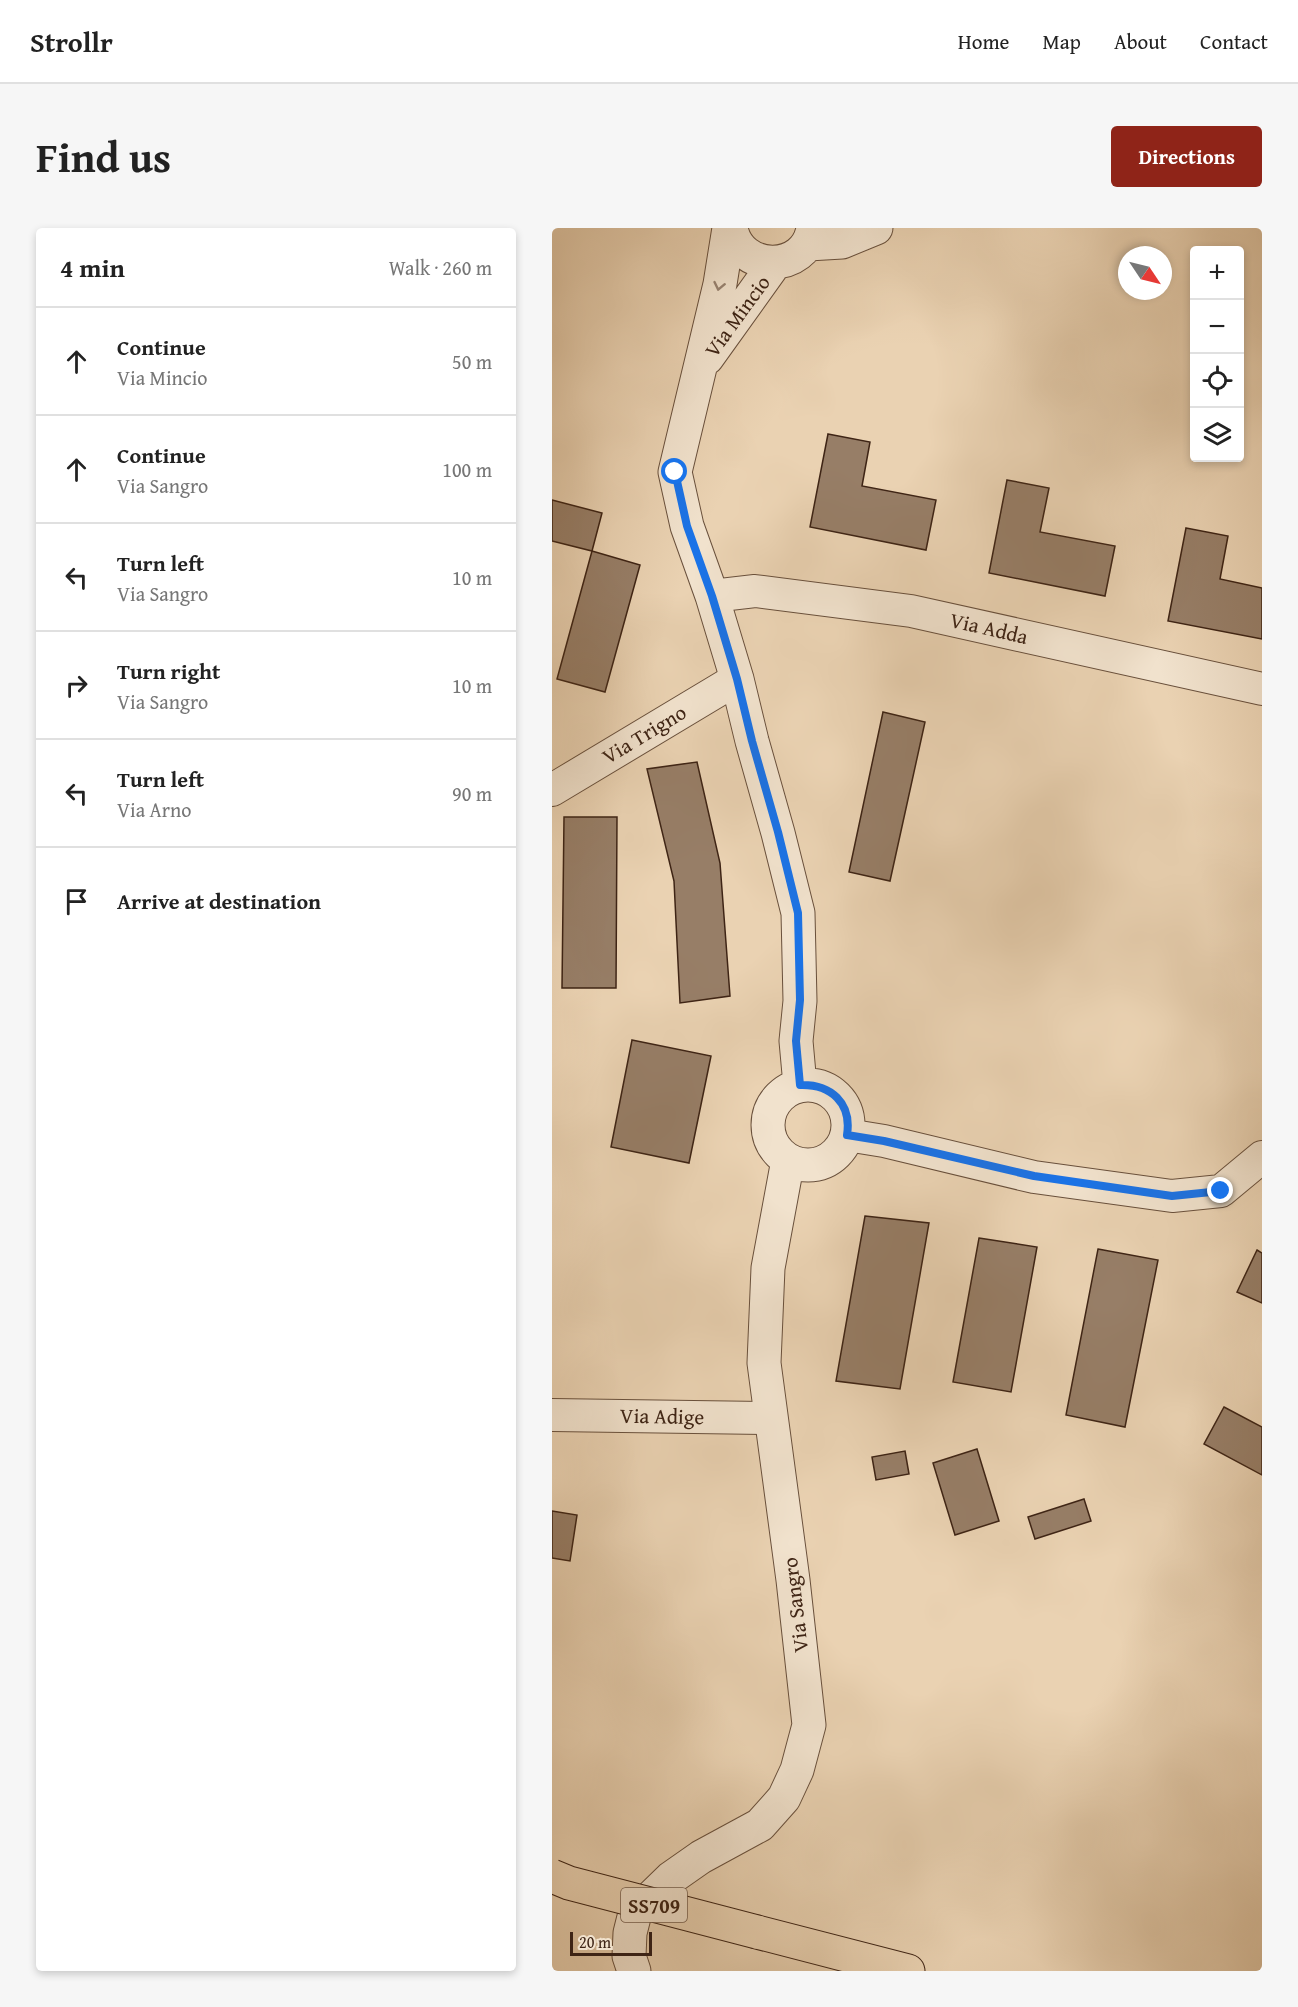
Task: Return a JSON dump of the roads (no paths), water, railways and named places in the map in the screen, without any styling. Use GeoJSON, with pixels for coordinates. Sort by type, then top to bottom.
{"type":"FeatureCollection","features":[{"type":"Feature","properties":{"kind":"highway","name":"SS709"},"geometry":{"type":"LineString","coordinates":[[552,1876],[908,1971]]}},
{"type":"Feature","properties":{"kind":"street"},"geometry":{"type":"LineString","coordinates":[[730,228],[739,247],[748,256],[761,262],[775,264],[787,261],[799,254],[811,236],[842,242],[876,228]]}},
{"type":"Feature","properties":{"kind":"street","name":"Via Mincio"},"geometry":{"type":"LineString","coordinates":[[730,228],[720,284],[675,472],[687,526],[712,596],[737,679]]}},
{"type":"Feature","properties":{"kind":"street","name":"Via Mincio"},"geometry":{"type":"LineString","coordinates":[[699,369],[775,264]]}},
{"type":"Feature","properties":{"kind":"street","name":"Via Adda"},"geometry":{"type":"LineString","coordinates":[[712,596],[754,591],[911,611],[1262,689]]}},
{"type":"Feature","properties":{"kind":"street"},"geometry":{"type":"LineString","coordinates":[[737,679],[798,913],[800,1000],[796,1041],[800,1085]]}},
{"type":"Feature","properties":{"kind":"street","name":"Via Trigno"},"geometry":{"type":"LineString","coordinates":[[552,790],[737,679]]}},
{"type":"Feature","properties":{"kind":"street"},"geometry":{"type":"LineString","coordinates":[[812,1085],[822,1087],[839,1100],[848,1119],[847,1135],[841,1147],[832,1157],[824,1162],[805,1165],[788,1160],[776,1150],[770,1141],[768,1120],[775,1101],[791,1088],[812,1085]]}},
{"type":"Feature","properties":{"kind":"street"},"geometry":{"type":"LineString","coordinates":[[847,1135],[1034,1176],[1172,1196],[1221,1191],[1258,1166]]}},
{"type":"Feature","properties":{"kind":"street","name":"Via Sangro"},"geometry":{"type":"LineString","coordinates":[[634,1971],[629,1956],[630,1933],[635,1913],[671,1878],[700,1857],[760,1826],[784,1798],[797,1770],[809,1725],[793,1580],[764,1363],[768,1268],[788,1160]]}},
{"type":"Feature","properties":{"kind":"street","name":"Via Adige"},"geometry":{"type":"LineString","coordinates":[[552,1415],[771,1418]]}}]}
